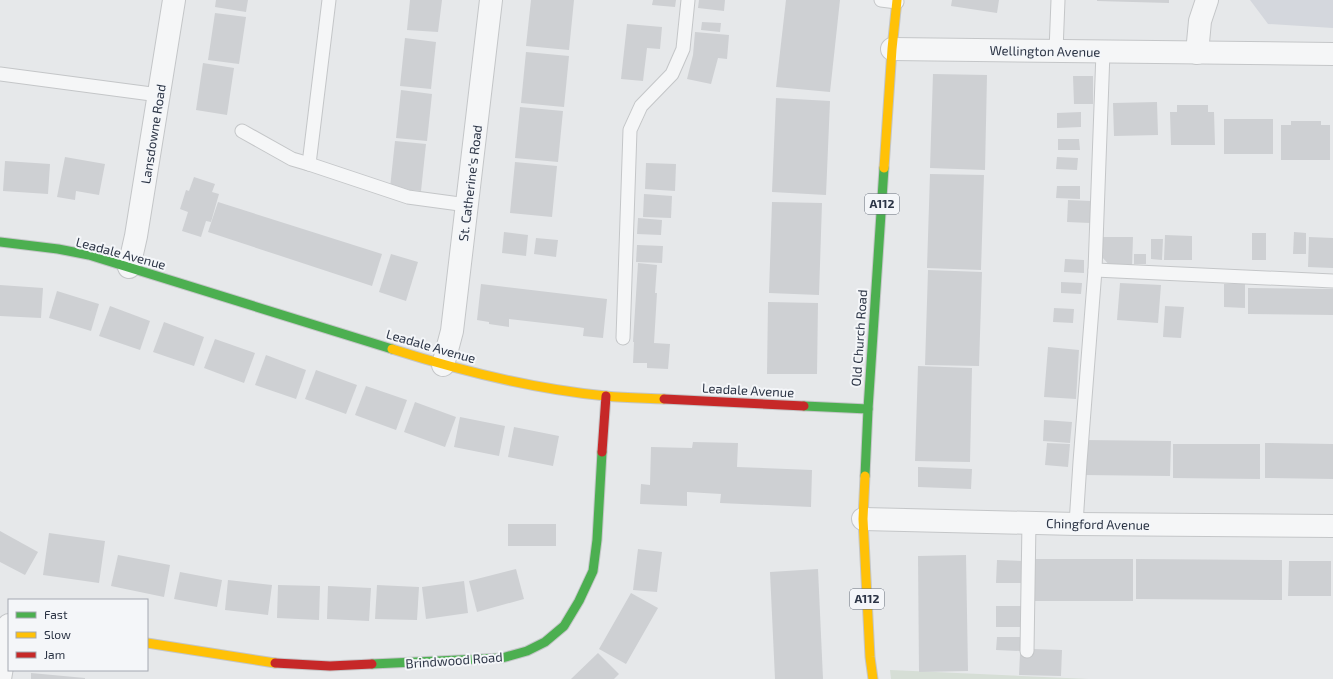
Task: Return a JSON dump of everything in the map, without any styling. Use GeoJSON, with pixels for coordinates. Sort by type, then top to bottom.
{"type":"FeatureCollection","features":[{"type":"Feature","properties":{"kind":"street","name":"Lansdowne Road"},"geometry":{"type":"LineString","coordinates":[[129,267],[136,236],[174,0]]}},
{"type":"Feature","properties":{"kind":"street","name":"St. Catherine's Road"},"geometry":{"type":"LineString","coordinates":[[443,365],[452,331],[492,0]]}},
{"type":"Feature","properties":{"kind":"street"},"geometry":{"type":"LineString","coordinates":[[1197,53],[1200,21],[1207,0]]}},
{"type":"Feature","properties":{"kind":"street","name":"Old Church Road"},"geometry":{"type":"LineString","coordinates":[[873,679],[870,657],[863,520],[868,409],[892,49],[897,1]]}},
{"type":"Feature","properties":{"kind":"street","name":"Wellington Avenue"},"geometry":{"type":"LineString","coordinates":[[892,49],[1333,54]]}},
{"type":"Feature","properties":{"kind":"street","name":"Leadale Avenue"},"geometry":{"type":"LineString","coordinates":[[0,242],[89,255],[443,365],[538,386],[606,396],[868,409]]}},
{"type":"Feature","properties":{"kind":"street","name":"Brindwood Road"},"geometry":{"type":"LineString","coordinates":[[148,643],[330,672],[502,658],[527,651],[546,642],[564,626],[579,601],[593,571],[597,540],[606,396]]}},
{"type":"Feature","properties":{"kind":"street","name":"Chingford Avenue"},"geometry":{"type":"LineString","coordinates":[[863,520],[1076,524],[1333,526]]}},
{"type":"Feature","properties":{"kind":"street"},"geometry":{"type":"LineString","coordinates":[[0,679],[8,631]]}},
{"type":"Feature","properties":{"kind":"lane"},"geometry":{"type":"LineString","coordinates":[[310,164],[329,0]]}},
{"type":"Feature","properties":{"kind":"lane"},"geometry":{"type":"LineString","coordinates":[[623,338],[630,130],[641,106],[672,74],[683,49],[688,0]]}},
{"type":"Feature","properties":{"kind":"lane"},"geometry":{"type":"LineString","coordinates":[[881,0],[897,1]]}},
{"type":"Feature","properties":{"kind":"lane"},"geometry":{"type":"LineString","coordinates":[[1056,51],[1058,0]]}},
{"type":"Feature","properties":{"kind":"lane"},"geometry":{"type":"LineString","coordinates":[[1076,524],[1095,270],[1103,52]]}},
{"type":"Feature","properties":{"kind":"lane"},"geometry":{"type":"LineString","coordinates":[[0,74],[159,95]]}},
{"type":"Feature","properties":{"kind":"lane"},"geometry":{"type":"LineString","coordinates":[[242,131],[292,159],[408,197],[467,205]]}},
{"type":"Feature","properties":{"kind":"lane"},"geometry":{"type":"LineString","coordinates":[[1095,270],[1333,282]]}},
{"type":"Feature","properties":{"kind":"lane"},"geometry":{"type":"LineString","coordinates":[[1027,651],[1029,522]]}},
{"type":"Feature","properties":{"kind":"shaded area"},"geometry":{"type":"Polygon","coordinates":[[[1250,0],[1333,0],[1333,28],[1268,24],[1250,0]]]}},
{"type":"Feature","properties":{"kind":"shaded area"},"geometry":{"type":"Polygon","coordinates":[[[890,670],[913,671],[1089,679],[891,679],[890,670]]]}},
{"type":"Feature","properties":{"kind":"building"},"geometry":{"type":"Polygon","coordinates":[[[216,0],[248,0],[246,12],[215,7],[216,0]]]}},
{"type":"Feature","properties":{"kind":"building"},"geometry":{"type":"Polygon","coordinates":[[[410,0],[442,0],[438,32],[407,30],[410,0]]]}},
{"type":"Feature","properties":{"kind":"building"},"geometry":{"type":"Polygon","coordinates":[[[531,0],[574,0],[569,50],[526,46],[531,0]]]}},
{"type":"Feature","properties":{"kind":"building"},"geometry":{"type":"Polygon","coordinates":[[[653,0],[676,0],[675,7],[652,5],[653,0]]]}},
{"type":"Feature","properties":{"kind":"building"},"geometry":{"type":"Polygon","coordinates":[[[699,0],[725,0],[724,11],[698,8],[699,0]]]}},
{"type":"Feature","properties":{"kind":"building"},"geometry":{"type":"Polygon","coordinates":[[[786,0],[840,0],[830,92],[776,87],[786,0]]]}},
{"type":"Feature","properties":{"kind":"building"},"geometry":{"type":"Polygon","coordinates":[[[952,0],[999,0],[997,13],[951,6],[952,0]]]}},
{"type":"Feature","properties":{"kind":"building"},"geometry":{"type":"Polygon","coordinates":[[[1169,0],[1169,3],[1097,1],[1169,0]]]}},
{"type":"Feature","properties":{"kind":"building"},"geometry":{"type":"Polygon","coordinates":[[[215,13],[246,17],[239,64],[208,60],[215,13]]]}},
{"type":"Feature","properties":{"kind":"building"},"geometry":{"type":"Polygon","coordinates":[[[702,22],[721,23],[720,32],[701,30],[702,22]]]}},
{"type":"Feature","properties":{"kind":"building"},"geometry":{"type":"Polygon","coordinates":[[[627,24],[662,27],[660,49],[647,48],[643,81],[621,79],[627,24]]]}},
{"type":"Feature","properties":{"kind":"building"},"geometry":{"type":"Polygon","coordinates":[[[695,32],[729,35],[727,59],[718,58],[711,84],[687,79],[693,55],[695,32]]]}},
{"type":"Feature","properties":{"kind":"building"},"geometry":{"type":"Polygon","coordinates":[[[405,38],[436,42],[431,89],[400,86],[405,38]]]}},
{"type":"Feature","properties":{"kind":"building"},"geometry":{"type":"Polygon","coordinates":[[[526,52],[569,56],[564,107],[521,103],[526,52]]]}},
{"type":"Feature","properties":{"kind":"building"},"geometry":{"type":"Polygon","coordinates":[[[203,63],[234,68],[227,115],[196,110],[203,63]]]}},
{"type":"Feature","properties":{"kind":"building"},"geometry":{"type":"Polygon","coordinates":[[[933,74],[987,75],[985,170],[930,168],[933,74]]]}},
{"type":"Feature","properties":{"kind":"building"},"geometry":{"type":"Polygon","coordinates":[[[1073,76],[1093,76],[1093,104],[1074,104],[1073,76]]]}},
{"type":"Feature","properties":{"kind":"building"},"geometry":{"type":"Polygon","coordinates":[[[401,90],[432,94],[427,141],[396,138],[401,90]]]}},
{"type":"Feature","properties":{"kind":"building"},"geometry":{"type":"Polygon","coordinates":[[[776,98],[830,101],[826,195],[772,192],[776,98]]]}},
{"type":"Feature","properties":{"kind":"building"},"geometry":{"type":"Polygon","coordinates":[[[1157,102],[1158,135],[1114,136],[1113,103],[1157,102]]]}},
{"type":"Feature","properties":{"kind":"building"},"geometry":{"type":"Polygon","coordinates":[[[1177,105],[1208,105],[1208,112],[1214,112],[1215,145],[1171,145],[1170,112],[1177,112],[1177,105]]]}},
{"type":"Feature","properties":{"kind":"building"},"geometry":{"type":"Polygon","coordinates":[[[520,107],[563,111],[558,162],[515,158],[520,107]]]}},
{"type":"Feature","properties":{"kind":"building"},"geometry":{"type":"Polygon","coordinates":[[[1081,112],[1081,127],[1057,128],[1057,113],[1081,112]]]}},
{"type":"Feature","properties":{"kind":"building"},"geometry":{"type":"Polygon","coordinates":[[[1224,119],[1273,119],[1273,154],[1224,154],[1224,119]]]}},
{"type":"Feature","properties":{"kind":"building"},"geometry":{"type":"Polygon","coordinates":[[[1291,121],[1321,121],[1321,125],[1330,125],[1330,160],[1281,160],[1281,125],[1291,125],[1291,121]]]}},
{"type":"Feature","properties":{"kind":"building"},"geometry":{"type":"Polygon","coordinates":[[[1058,139],[1079,139],[1080,150],[1058,150],[1058,139]]]}},
{"type":"Feature","properties":{"kind":"building"},"geometry":{"type":"Polygon","coordinates":[[[395,141],[426,144],[421,191],[390,188],[395,141]]]}},
{"type":"Feature","properties":{"kind":"building"},"geometry":{"type":"Polygon","coordinates":[[[65,157],[105,164],[99,195],[76,191],[75,200],[57,197],[65,157]]]}},
{"type":"Feature","properties":{"kind":"building"},"geometry":{"type":"Polygon","coordinates":[[[1057,157],[1078,158],[1077,170],[1056,169],[1057,157]]]}},
{"type":"Feature","properties":{"kind":"building"},"geometry":{"type":"Polygon","coordinates":[[[5,161],[50,164],[48,194],[3,191],[5,161]]]}},
{"type":"Feature","properties":{"kind":"building"},"geometry":{"type":"Polygon","coordinates":[[[515,162],[557,166],[552,217],[510,213],[515,162]]]}},
{"type":"Feature","properties":{"kind":"building"},"geometry":{"type":"Polygon","coordinates":[[[646,163],[676,164],[675,191],[645,189],[646,163]]]}},
{"type":"Feature","properties":{"kind":"building"},"geometry":{"type":"Polygon","coordinates":[[[930,174],[984,175],[981,270],[927,268],[930,174]]]}},
{"type":"Feature","properties":{"kind":"building"},"geometry":{"type":"Polygon","coordinates":[[[194,177],[215,184],[212,192],[219,194],[211,222],[206,221],[201,237],[182,231],[188,212],[180,209],[186,190],[189,191],[194,177]]]}},
{"type":"Feature","properties":{"kind":"building"},"geometry":{"type":"Polygon","coordinates":[[[1057,186],[1080,186],[1080,199],[1056,198],[1057,186]]]}},
{"type":"Feature","properties":{"kind":"building"},"geometry":{"type":"Polygon","coordinates":[[[644,194],[672,196],[671,218],[643,217],[644,194]]]}},
{"type":"Feature","properties":{"kind":"building"},"geometry":{"type":"Polygon","coordinates":[[[1068,200],[1091,201],[1090,223],[1067,222],[1068,200]]]}},
{"type":"Feature","properties":{"kind":"building"},"geometry":{"type":"Polygon","coordinates":[[[218,202],[382,254],[372,286],[208,232],[218,202]]]}},
{"type":"Feature","properties":{"kind":"building"},"geometry":{"type":"Polygon","coordinates":[[[772,202],[822,203],[819,295],[769,293],[772,202]]]}},
{"type":"Feature","properties":{"kind":"building"},"geometry":{"type":"Polygon","coordinates":[[[638,218],[662,220],[661,235],[637,234],[638,218]]]}},
{"type":"Feature","properties":{"kind":"building"},"geometry":{"type":"Polygon","coordinates":[[[504,232],[528,235],[526,256],[502,253],[504,232]]]}},
{"type":"Feature","properties":{"kind":"building"},"geometry":{"type":"Polygon","coordinates":[[[1294,232],[1306,233],[1306,254],[1293,254],[1294,232]]]}},
{"type":"Feature","properties":{"kind":"building"},"geometry":{"type":"Polygon","coordinates":[[[1252,233],[1266,233],[1266,260],[1252,260],[1252,233]]]}},
{"type":"Feature","properties":{"kind":"building"},"geometry":{"type":"Polygon","coordinates":[[[1165,235],[1192,236],[1192,260],[1164,260],[1165,235]]]}},
{"type":"Feature","properties":{"kind":"building"},"geometry":{"type":"Polygon","coordinates":[[[1102,237],[1133,237],[1132,267],[1111,267],[1102,257],[1102,237]]]}},
{"type":"Feature","properties":{"kind":"building"},"geometry":{"type":"Polygon","coordinates":[[[1309,237],[1333,238],[1333,268],[1308,267],[1309,237]]]}},
{"type":"Feature","properties":{"kind":"building"},"geometry":{"type":"Polygon","coordinates":[[[536,238],[558,240],[556,257],[534,254],[536,238]]]}},
{"type":"Feature","properties":{"kind":"building"},"geometry":{"type":"Polygon","coordinates":[[[1151,239],[1163,239],[1162,260],[1151,259],[1151,239]]]}},
{"type":"Feature","properties":{"kind":"building"},"geometry":{"type":"Polygon","coordinates":[[[637,245],[663,246],[662,263],[636,262],[637,245]]]}},
{"type":"Feature","properties":{"kind":"building"},"geometry":{"type":"Polygon","coordinates":[[[391,254],[418,262],[406,301],[379,292],[391,254]]]}},
{"type":"Feature","properties":{"kind":"building"},"geometry":{"type":"Polygon","coordinates":[[[1134,254],[1146,254],[1146,264],[1134,264],[1134,254]]]}},
{"type":"Feature","properties":{"kind":"building"},"geometry":{"type":"Polygon","coordinates":[[[1065,259],[1084,260],[1084,273],[1064,272],[1065,259]]]}},
{"type":"Feature","properties":{"kind":"building"},"geometry":{"type":"Polygon","coordinates":[[[638,263],[657,265],[654,343],[670,344],[668,369],[647,368],[647,363],[633,363],[638,263]]]}},
{"type":"Feature","properties":{"kind":"building"},"geometry":{"type":"Polygon","coordinates":[[[928,270],[982,272],[979,366],[925,365],[928,270]]]}},
{"type":"Feature","properties":{"kind":"building"},"geometry":{"type":"Polygon","coordinates":[[[1061,282],[1082,283],[1081,294],[1061,293],[1061,282]]]}},
{"type":"Feature","properties":{"kind":"building"},"geometry":{"type":"Polygon","coordinates":[[[1120,283],[1161,285],[1158,323],[1117,320],[1120,283]]]}},
{"type":"Feature","properties":{"kind":"building"},"geometry":{"type":"Polygon","coordinates":[[[481,284],[607,299],[603,338],[583,336],[584,328],[578,327],[509,319],[509,327],[489,324],[489,322],[477,320],[481,284]]]}},
{"type":"Feature","properties":{"kind":"building"},"geometry":{"type":"Polygon","coordinates":[[[1224,284],[1245,284],[1245,308],[1224,307],[1224,284]]]}},
{"type":"Feature","properties":{"kind":"building"},"geometry":{"type":"Polygon","coordinates":[[[0,285],[43,288],[41,318],[0,316],[0,285]]]}},
{"type":"Feature","properties":{"kind":"building"},"geometry":{"type":"Polygon","coordinates":[[[1248,288],[1333,289],[1333,315],[1248,314],[1248,288]]]}},
{"type":"Feature","properties":{"kind":"building"},"geometry":{"type":"Polygon","coordinates":[[[57,291],[99,304],[91,331],[49,318],[57,291]]]}},
{"type":"Feature","properties":{"kind":"building"},"geometry":{"type":"Polygon","coordinates":[[[768,302],[818,303],[817,374],[767,374],[768,302]]]}},
{"type":"Feature","properties":{"kind":"building"},"geometry":{"type":"Polygon","coordinates":[[[110,306],[150,321],[140,350],[99,336],[110,306]]]}},
{"type":"Feature","properties":{"kind":"building"},"geometry":{"type":"Polygon","coordinates":[[[1165,306],[1184,307],[1181,338],[1163,337],[1165,306]]]}},
{"type":"Feature","properties":{"kind":"building"},"geometry":{"type":"Polygon","coordinates":[[[1054,308],[1074,309],[1073,323],[1053,322],[1054,308]]]}},
{"type":"Feature","properties":{"kind":"building"},"geometry":{"type":"Polygon","coordinates":[[[164,322],[204,337],[194,366],[153,352],[164,322]]]}},
{"type":"Feature","properties":{"kind":"building"},"geometry":{"type":"Polygon","coordinates":[[[215,339],[255,353],[244,383],[204,368],[215,339]]]}},
{"type":"Feature","properties":{"kind":"building"},"geometry":{"type":"Polygon","coordinates":[[[1048,347],[1079,350],[1076,399],[1044,397],[1048,347]]]}},
{"type":"Feature","properties":{"kind":"building"},"geometry":{"type":"Polygon","coordinates":[[[266,355],[306,370],[296,399],[255,385],[266,355]]]}},
{"type":"Feature","properties":{"kind":"building"},"geometry":{"type":"Polygon","coordinates":[[[918,366],[972,368],[970,462],[915,461],[918,366]]]}},
{"type":"Feature","properties":{"kind":"building"},"geometry":{"type":"Polygon","coordinates":[[[316,370],[357,385],[346,414],[305,399],[316,370]]]}},
{"type":"Feature","properties":{"kind":"building"},"geometry":{"type":"Polygon","coordinates":[[[366,386],[407,400],[396,430],[355,415],[366,386]]]}},
{"type":"Feature","properties":{"kind":"building"},"geometry":{"type":"Polygon","coordinates":[[[415,402],[456,417],[445,447],[404,432],[415,402]]]}},
{"type":"Feature","properties":{"kind":"building"},"geometry":{"type":"Polygon","coordinates":[[[460,417],[505,426],[499,456],[454,447],[460,417]]]}},
{"type":"Feature","properties":{"kind":"building"},"geometry":{"type":"Polygon","coordinates":[[[1044,420],[1072,422],[1070,443],[1043,441],[1044,420]]]}},
{"type":"Feature","properties":{"kind":"building"},"geometry":{"type":"Polygon","coordinates":[[[514,427],[559,436],[553,466],[508,457],[514,427]]]}},
{"type":"Feature","properties":{"kind":"building"},"geometry":{"type":"Polygon","coordinates":[[[1084,440],[1171,441],[1170,476],[1083,475],[1084,440]]]}},
{"type":"Feature","properties":{"kind":"building"},"geometry":{"type":"Polygon","coordinates":[[[693,442],[738,443],[737,467],[812,470],[811,507],[720,503],[721,494],[687,492],[687,506],[640,504],[641,484],[650,485],[651,447],[692,448],[693,442]]]}},
{"type":"Feature","properties":{"kind":"building"},"geometry":{"type":"Polygon","coordinates":[[[1047,443],[1070,444],[1068,467],[1045,465],[1047,443]]]}},
{"type":"Feature","properties":{"kind":"building"},"geometry":{"type":"Polygon","coordinates":[[[1265,443],[1333,444],[1333,479],[1265,478],[1265,443]]]}},
{"type":"Feature","properties":{"kind":"building"},"geometry":{"type":"Polygon","coordinates":[[[1173,444],[1260,444],[1260,479],[1173,478],[1173,444]]]}},
{"type":"Feature","properties":{"kind":"building"},"geometry":{"type":"Polygon","coordinates":[[[918,467],[972,469],[971,489],[918,487],[918,467]]]}},
{"type":"Feature","properties":{"kind":"building"},"geometry":{"type":"Polygon","coordinates":[[[508,524],[556,524],[556,546],[508,546],[508,524]]]}},
{"type":"Feature","properties":{"kind":"building"},"geometry":{"type":"Polygon","coordinates":[[[0,531],[38,552],[25,575],[0,562],[0,531]]]}},
{"type":"Feature","properties":{"kind":"building"},"geometry":{"type":"Polygon","coordinates":[[[49,533],[105,541],[99,583],[43,575],[49,533]]]}},
{"type":"Feature","properties":{"kind":"building"},"geometry":{"type":"Polygon","coordinates":[[[638,549],[662,552],[657,592],[633,590],[638,549]]]}},
{"type":"Feature","properties":{"kind":"building"},"geometry":{"type":"Polygon","coordinates":[[[118,555],[170,565],[164,597],[111,586],[118,555]]]}},
{"type":"Feature","properties":{"kind":"building"},"geometry":{"type":"Polygon","coordinates":[[[966,555],[968,671],[919,672],[918,556],[966,555]]]}},
{"type":"Feature","properties":{"kind":"building"},"geometry":{"type":"Polygon","coordinates":[[[1030,559],[1133,559],[1133,601],[1030,601],[1030,559]]]}},
{"type":"Feature","properties":{"kind":"building"},"geometry":{"type":"Polygon","coordinates":[[[1136,559],[1282,560],[1282,600],[1136,599],[1136,559]]]}},
{"type":"Feature","properties":{"kind":"building"},"geometry":{"type":"Polygon","coordinates":[[[997,560],[1023,561],[1022,583],[996,583],[997,560]]]}},
{"type":"Feature","properties":{"kind":"building"},"geometry":{"type":"Polygon","coordinates":[[[1289,561],[1331,561],[1331,596],[1288,596],[1289,561]]]}},
{"type":"Feature","properties":{"kind":"building"},"geometry":{"type":"Polygon","coordinates":[[[516,569],[524,599],[477,612],[469,581],[516,569]]]}},
{"type":"Feature","properties":{"kind":"building"},"geometry":{"type":"Polygon","coordinates":[[[818,569],[823,679],[775,679],[770,572],[818,569]]]}},
{"type":"Feature","properties":{"kind":"building"},"geometry":{"type":"Polygon","coordinates":[[[180,572],[222,580],[217,607],[174,599],[180,572]]]}},
{"type":"Feature","properties":{"kind":"building"},"geometry":{"type":"Polygon","coordinates":[[[228,580],[272,585],[268,615],[225,610],[228,580]]]}},
{"type":"Feature","properties":{"kind":"building"},"geometry":{"type":"Polygon","coordinates":[[[464,581],[468,613],[426,619],[422,587],[464,581]]]}},
{"type":"Feature","properties":{"kind":"building"},"geometry":{"type":"Polygon","coordinates":[[[278,585],[320,586],[319,620],[277,618],[278,585]]]}},
{"type":"Feature","properties":{"kind":"building"},"geometry":{"type":"Polygon","coordinates":[[[377,585],[419,587],[417,620],[375,619],[377,585]]]}},
{"type":"Feature","properties":{"kind":"building"},"geometry":{"type":"Polygon","coordinates":[[[328,586],[371,588],[369,621],[327,619],[328,586]]]}},
{"type":"Feature","properties":{"kind":"building"},"geometry":{"type":"Polygon","coordinates":[[[631,593],[658,608],[626,664],[599,649],[631,593]]]}},
{"type":"Feature","properties":{"kind":"building"},"geometry":{"type":"Polygon","coordinates":[[[996,606],[1021,606],[1021,627],[996,627],[996,606]]]}},
{"type":"Feature","properties":{"kind":"building"},"geometry":{"type":"Polygon","coordinates":[[[997,637],[1021,637],[1021,651],[996,650],[997,637]]]}},
{"type":"Feature","properties":{"kind":"building"},"geometry":{"type":"Polygon","coordinates":[[[1033,649],[1062,650],[1061,676],[1019,675],[1020,654],[1033,654],[1033,649]]]}},
{"type":"Feature","properties":{"kind":"building"},"geometry":{"type":"Polygon","coordinates":[[[598,653],[619,674],[614,679],[571,679],[598,653]]]}},
{"type":"Feature","properties":{"kind":"building"},"geometry":{"type":"Polygon","coordinates":[[[31,673],[85,678],[85,679],[31,679],[31,673]]]}},
{"type":"Feature","properties":{"kind":"traffic: fast"},"geometry":{"type":"LineString","coordinates":[[865,476],[884,168]]}},
{"type":"Feature","properties":{"kind":"traffic: fast"},"geometry":{"type":"LineString","coordinates":[[0,242],[58,249],[89,255],[392,349]]}},
{"type":"Feature","properties":{"kind":"traffic: fast"},"geometry":{"type":"LineString","coordinates":[[804,406],[868,409]]}},
{"type":"Feature","properties":{"kind":"traffic: fast"},"geometry":{"type":"LineString","coordinates":[[372,664],[502,658],[527,651],[545,642],[564,626],[579,601],[593,571],[597,540],[602,452]]}},
{"type":"Feature","properties":{"kind":"traffic: slow"},"geometry":{"type":"LineString","coordinates":[[884,168],[892,49],[897,0]]}},
{"type":"Feature","properties":{"kind":"traffic: slow"},"geometry":{"type":"LineString","coordinates":[[392,349],[471,372],[552,389],[628,398],[664,399]]}},
{"type":"Feature","properties":{"kind":"traffic: slow"},"geometry":{"type":"LineString","coordinates":[[865,476],[863,519],[870,657],[873,679]]}},
{"type":"Feature","properties":{"kind":"traffic: slow"},"geometry":{"type":"LineString","coordinates":[[148,643],[275,663]]}},
{"type":"Feature","properties":{"kind":"traffic: jam"},"geometry":{"type":"LineString","coordinates":[[602,452],[606,396]]}},
{"type":"Feature","properties":{"kind":"traffic: jam"},"geometry":{"type":"LineString","coordinates":[[664,399],[804,406]]}},
{"type":"Feature","properties":{"kind":"traffic: jam"},"geometry":{"type":"LineString","coordinates":[[275,663],[330,666],[372,664]]}}]}
